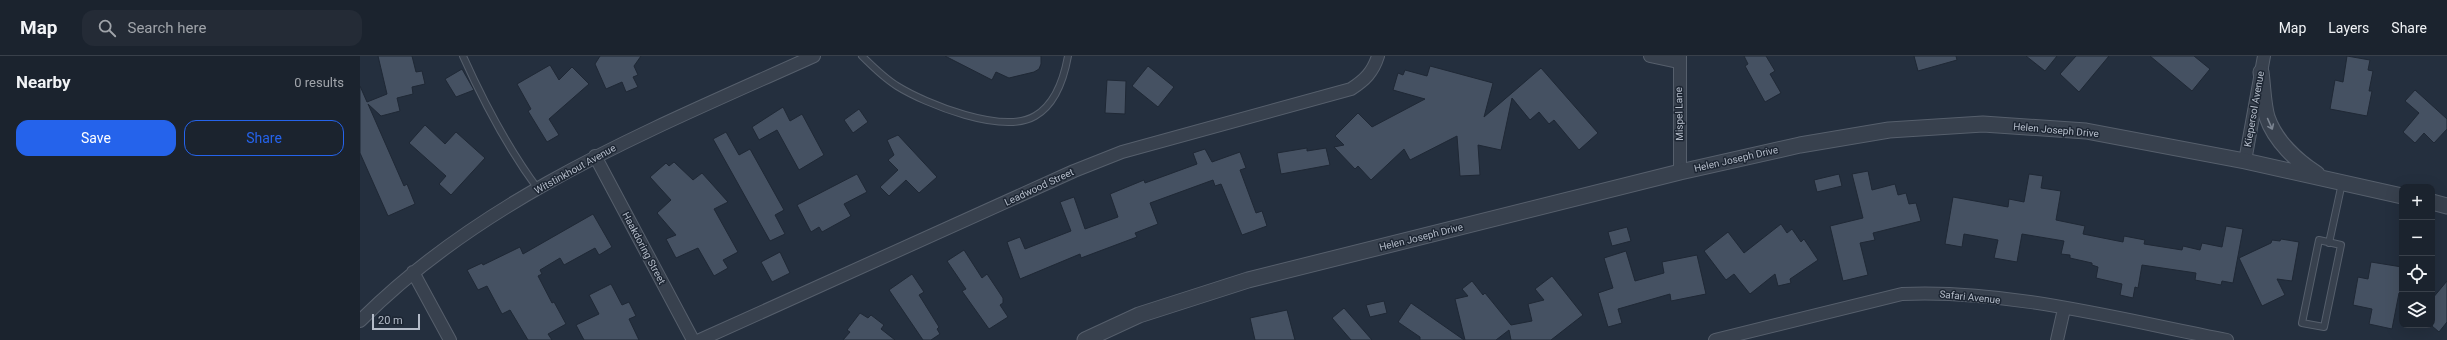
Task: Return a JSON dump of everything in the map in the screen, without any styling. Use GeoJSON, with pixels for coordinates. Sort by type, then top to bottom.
{"type":"FeatureCollection","features":[{"type":"Feature","properties":{"kind":"street","name":"Witstinkhout Avenue"},"geometry":{"type":"LineString","coordinates":[[360,321],[413,272],[441,250],[538,189],[595,156],[814,56]]}},
{"type":"Feature","properties":{"kind":"street","name":"Leadwood Street"},"geometry":{"type":"LineString","coordinates":[[700,340],[1074,171],[1122,152],[1351,89],[1367,78],[1373,70],[1378,56]]}},
{"type":"Feature","properties":{"kind":"street"},"geometry":{"type":"LineString","coordinates":[[1650,56],[1679,59]]}},
{"type":"Feature","properties":{"kind":"street","name":"Kiepersol Avenue"},"geometry":{"type":"LineString","coordinates":[[2245,161],[2264,56]]}},
{"type":"Feature","properties":{"kind":"street","name":"Mispel Lane"},"geometry":{"type":"LineString","coordinates":[[1679,59],[1680,172]]}},
{"type":"Feature","properties":{"kind":"street"},"geometry":{"type":"LineString","coordinates":[[2261,72],[2267,117],[2273,130],[2302,164],[2326,179]]}},
{"type":"Feature","properties":{"kind":"street","name":"Helen Joseph Drive"},"geometry":{"type":"LineString","coordinates":[[1085,340],[1139,315],[1248,280],[1680,172],[1800,144],[1889,130],[1983,124],[2086,131],[2245,161],[2399,195]]}},
{"type":"Feature","properties":{"kind":"street","name":"Haakdoring Street"},"geometry":{"type":"LineString","coordinates":[[595,156],[693,340]]}},
{"type":"Feature","properties":{"kind":"street"},"geometry":{"type":"LineString","coordinates":[[2435,203],[2447,206]]}},
{"type":"Feature","properties":{"kind":"street"},"geometry":{"type":"LineString","coordinates":[[413,272],[450,340]]}},
{"type":"Feature","properties":{"kind":"street","name":"Safari Avenue"},"geometry":{"type":"LineString","coordinates":[[1715,340],[1902,294],[1966,295],[2064,309],[2227,340]]}},
{"type":"Feature","properties":{"kind":"street"},"geometry":{"type":"LineString","coordinates":[[2058,340],[2064,309]]}},
{"type":"Feature","properties":{"kind":"lane"},"geometry":{"type":"LineString","coordinates":[[463,56],[496,123],[520,164],[538,189]]}},
{"type":"Feature","properties":{"kind":"lane"},"geometry":{"type":"LineString","coordinates":[[862,56],[880,74],[914,95],[950,110],[1013,122],[1036,115],[1049,103],[1062,79],[1068,56]]}},
{"type":"Feature","properties":{"kind":"lane"},"geometry":{"type":"LineString","coordinates":[[2329,243],[2342,183]]}},
{"type":"Feature","properties":{"kind":"lane"},"geometry":{"type":"LineString","coordinates":[[2319,240],[2329,243],[2341,245],[2324,327],[2302,323],[2319,240]]}},
{"type":"Feature","properties":{"kind":"building"},"geometry":{"type":"Polygon","coordinates":[[[378,56],[412,56],[416,72],[422,71],[425,84],[412,87],[413,94],[397,98],[400,111],[381,116],[368,104],[404,186],[407,184],[415,204],[388,216],[360,153],[360,86],[367,102],[387,94],[378,56]]]}},
{"type":"Feature","properties":{"kind":"building"},"geometry":{"type":"Polygon","coordinates":[[[600,56],[641,56],[634,66],[638,75],[633,77],[638,87],[626,92],[622,82],[606,89],[595,64],[600,56]]]}},
{"type":"Feature","properties":{"kind":"building"},"geometry":{"type":"Polygon","coordinates":[[[945,56],[1041,56],[1041,64],[1039,69],[1034,72],[1009,78],[996,72],[992,80],[945,56]]]}},
{"type":"Feature","properties":{"kind":"building"},"geometry":{"type":"Polygon","coordinates":[[[1744,56],[1766,56],[1775,71],[1770,74],[1781,93],[1765,102],[1745,66],[1748,64],[1744,56]]]}},
{"type":"Feature","properties":{"kind":"building"},"geometry":{"type":"Polygon","coordinates":[[[1914,56],[1956,56],[1957,60],[1918,71],[1914,56]]]}},
{"type":"Feature","properties":{"kind":"building"},"geometry":{"type":"Polygon","coordinates":[[[2026,56],[2057,56],[2045,71],[2026,56]]]}},
{"type":"Feature","properties":{"kind":"building"},"geometry":{"type":"Polygon","coordinates":[[[2076,56],[2109,56],[2079,92],[2060,74],[2076,56]]]}},
{"type":"Feature","properties":{"kind":"building"},"geometry":{"type":"Polygon","coordinates":[[[2150,56],[2194,56],[2210,69],[2192,91],[2150,56]]]}},
{"type":"Feature","properties":{"kind":"building"},"geometry":{"type":"Polygon","coordinates":[[[2347,56],[2370,60],[2368,70],[2373,71],[2369,91],[2372,91],[2367,116],[2330,109],[2335,80],[2343,82],[2347,56]]]}},
{"type":"Feature","properties":{"kind":"building"},"geometry":{"type":"Polygon","coordinates":[[[550,65],[559,80],[572,67],[589,84],[549,119],[559,135],[547,142],[528,111],[531,109],[517,84],[550,65]]]}},
{"type":"Feature","properties":{"kind":"building"},"geometry":{"type":"Polygon","coordinates":[[[1148,66],[1174,87],[1158,107],[1132,86],[1148,66]]]}},
{"type":"Feature","properties":{"kind":"building"},"geometry":{"type":"Polygon","coordinates":[[[1430,66],[1493,83],[1484,117],[1541,68],[1598,133],[1579,150],[1554,120],[1549,124],[1539,112],[1530,120],[1512,98],[1501,150],[1478,145],[1480,175],[1460,176],[1457,136],[1410,160],[1404,149],[1371,180],[1358,166],[1355,169],[1334,147],[1344,145],[1335,136],[1358,113],[1372,127],[1425,99],[1393,90],[1398,73],[1403,75],[1405,70],[1427,76],[1430,66]]]}},
{"type":"Feature","properties":{"kind":"building"},"geometry":{"type":"Polygon","coordinates":[[[462,69],[474,90],[456,97],[445,79],[462,69]]]}},
{"type":"Feature","properties":{"kind":"building"},"geometry":{"type":"Polygon","coordinates":[[[1107,80],[1126,81],[1125,114],[1105,113],[1107,80]]]}},
{"type":"Feature","properties":{"kind":"building"},"geometry":{"type":"Polygon","coordinates":[[[2415,90],[2447,119],[2447,129],[2434,143],[2424,133],[2415,143],[2403,132],[2419,113],[2405,101],[2415,90]]]}},
{"type":"Feature","properties":{"kind":"building"},"geometry":{"type":"Polygon","coordinates":[[[783,107],[790,121],[802,114],[824,155],[799,170],[777,130],[759,140],[752,127],[783,107]]]}},
{"type":"Feature","properties":{"kind":"building"},"geometry":{"type":"Polygon","coordinates":[[[859,109],[868,122],[853,133],[844,120],[859,109]]]}},
{"type":"Feature","properties":{"kind":"building"},"geometry":{"type":"Polygon","coordinates":[[[425,125],[445,144],[456,132],[485,158],[451,195],[439,184],[446,176],[409,143],[425,125]]]}},
{"type":"Feature","properties":{"kind":"building"},"geometry":{"type":"Polygon","coordinates":[[[726,132],[739,155],[750,149],[784,210],[775,215],[785,234],[770,241],[713,139],[726,132]]]}},
{"type":"Feature","properties":{"kind":"building"},"geometry":{"type":"Polygon","coordinates":[[[898,135],[937,177],[919,193],[906,180],[889,196],[880,187],[898,170],[888,160],[894,155],[887,140],[898,135]]]}},
{"type":"Feature","properties":{"kind":"building"},"geometry":{"type":"Polygon","coordinates":[[[1307,148],[1307,151],[1326,148],[1330,165],[1281,174],[1277,153],[1307,148]]]}},
{"type":"Feature","properties":{"kind":"building"},"geometry":{"type":"Polygon","coordinates":[[[1205,149],[1212,162],[1240,152],[1246,168],[1240,170],[1256,213],[1262,211],[1267,226],[1242,235],[1221,184],[1215,186],[1213,180],[1150,203],[1158,224],[1135,233],[1137,237],[1081,258],[1080,254],[1020,279],[1007,242],[1020,237],[1025,249],[1071,231],[1060,202],[1074,197],[1085,229],[1118,217],[1110,194],[1144,180],[1145,183],[1197,164],[1193,153],[1205,149]]]}},
{"type":"Feature","properties":{"kind":"building"},"geometry":{"type":"Polygon","coordinates":[[[674,162],[693,180],[702,173],[728,202],[714,209],[738,252],[723,260],[728,268],[714,276],[698,248],[676,258],[666,239],[676,235],[657,213],[671,200],[650,177],[666,163],[669,166],[674,162]]]}},
{"type":"Feature","properties":{"kind":"building"},"geometry":{"type":"Polygon","coordinates":[[[1868,171],[1872,190],[1895,184],[1898,195],[1906,193],[1909,204],[1916,203],[1921,221],[1873,233],[1875,240],[1860,243],[1868,275],[1843,281],[1830,226],[1863,218],[1852,174],[1868,171]]]}},
{"type":"Feature","properties":{"kind":"building"},"geometry":{"type":"Polygon","coordinates":[[[857,174],[867,192],[844,204],[851,216],[822,232],[819,227],[811,232],[797,205],[857,174]]]}},
{"type":"Feature","properties":{"kind":"building"},"geometry":{"type":"Polygon","coordinates":[[[1839,174],[1842,186],[1817,192],[1814,180],[1839,174]]]}},
{"type":"Feature","properties":{"kind":"building"},"geometry":{"type":"Polygon","coordinates":[[[2029,174],[2043,176],[2041,188],[2061,191],[2056,220],[2085,226],[2083,234],[2123,242],[2124,236],[2145,240],[2144,244],[2182,250],[2183,246],[2200,250],[2202,243],[2222,247],[2226,226],[2243,229],[2233,283],[2222,281],[2221,285],[2195,280],[2196,273],[2142,265],[2138,288],[2135,287],[2133,298],[2120,295],[2122,284],[2096,278],[2098,267],[2092,265],[2092,263],[2070,258],[2070,255],[2061,254],[2064,241],[2022,234],[2017,262],[1994,258],[1998,240],[1964,234],[1962,247],[1945,244],[1953,197],[2008,207],[2009,199],[2024,202],[2029,174]]]}},
{"type":"Feature","properties":{"kind":"building"},"geometry":{"type":"Polygon","coordinates":[[[593,214],[612,247],[599,255],[595,248],[564,265],[560,258],[540,270],[542,274],[538,276],[552,303],[554,302],[566,324],[548,334],[552,340],[528,340],[510,310],[502,314],[487,286],[478,290],[467,270],[482,263],[483,265],[520,247],[523,254],[593,214]]]}},
{"type":"Feature","properties":{"kind":"building"},"geometry":{"type":"Polygon","coordinates":[[[1781,224],[1787,233],[1792,229],[1801,242],[1804,239],[1818,260],[1790,279],[1791,283],[1778,286],[1775,274],[1750,294],[1734,274],[1726,280],[1704,251],[1728,232],[1744,253],[1781,224]]]}},
{"type":"Feature","properties":{"kind":"building"},"geometry":{"type":"Polygon","coordinates":[[[1627,227],[1631,241],[1612,246],[1608,232],[1627,227]]]}},
{"type":"Feature","properties":{"kind":"building"},"geometry":{"type":"Polygon","coordinates":[[[2281,239],[2299,242],[2292,281],[2277,279],[2285,295],[2262,306],[2239,258],[2271,243],[2272,240],[2280,241],[2281,239]]]}},
{"type":"Feature","properties":{"kind":"building"},"geometry":{"type":"Polygon","coordinates":[[[964,250],[982,278],[987,274],[1003,298],[1003,303],[1000,305],[1008,317],[989,329],[962,291],[966,289],[947,261],[964,250]]]}},
{"type":"Feature","properties":{"kind":"building"},"geometry":{"type":"Polygon","coordinates":[[[1626,251],[1635,281],[1664,273],[1662,262],[1697,255],[1706,294],[1671,301],[1670,294],[1618,309],[1622,323],[1608,327],[1598,293],[1613,288],[1604,258],[1626,251]]]}},
{"type":"Feature","properties":{"kind":"building"},"geometry":{"type":"Polygon","coordinates":[[[780,252],[790,273],[772,282],[761,262],[780,252]]]}},
{"type":"Feature","properties":{"kind":"building"},"geometry":{"type":"Polygon","coordinates":[[[2371,262],[2399,267],[2399,293],[2392,329],[2369,324],[2372,309],[2353,305],[2358,277],[2368,279],[2371,262]]]}},
{"type":"Feature","properties":{"kind":"building"},"geometry":{"type":"Polygon","coordinates":[[[912,274],[924,292],[919,295],[939,327],[937,329],[940,334],[931,340],[923,340],[889,290],[912,274]]]}},
{"type":"Feature","properties":{"kind":"building"},"geometry":{"type":"Polygon","coordinates":[[[1552,276],[1583,315],[1551,340],[1511,340],[1509,330],[1496,340],[1465,340],[1455,299],[1468,296],[1462,289],[1472,281],[1483,295],[1485,293],[1511,325],[1532,321],[1528,304],[1544,300],[1535,289],[1552,276]]]}},
{"type":"Feature","properties":{"kind":"building"},"geometry":{"type":"Polygon","coordinates":[[[2447,281],[2447,322],[2439,332],[2434,328],[2435,295],[2447,281]]]}},
{"type":"Feature","properties":{"kind":"building"},"geometry":{"type":"Polygon","coordinates":[[[611,284],[622,305],[629,302],[636,316],[629,319],[639,340],[584,340],[576,325],[599,314],[589,295],[611,284]]]}},
{"type":"Feature","properties":{"kind":"building"},"geometry":{"type":"Polygon","coordinates":[[[1384,301],[1387,313],[1370,317],[1366,305],[1384,301]]]}},
{"type":"Feature","properties":{"kind":"building"},"geometry":{"type":"Polygon","coordinates":[[[1411,303],[1464,340],[1420,340],[1420,337],[1398,322],[1411,303]]]}},
{"type":"Feature","properties":{"kind":"building"},"geometry":{"type":"Polygon","coordinates":[[[1344,308],[1372,340],[1351,340],[1332,318],[1344,308]]]}},
{"type":"Feature","properties":{"kind":"building"},"geometry":{"type":"Polygon","coordinates":[[[1287,310],[1295,340],[1255,340],[1250,318],[1287,310]]]}},
{"type":"Feature","properties":{"kind":"building"},"geometry":{"type":"Polygon","coordinates":[[[860,313],[868,318],[871,315],[884,325],[881,329],[895,340],[843,340],[850,332],[847,330],[860,313]]]}}]}
